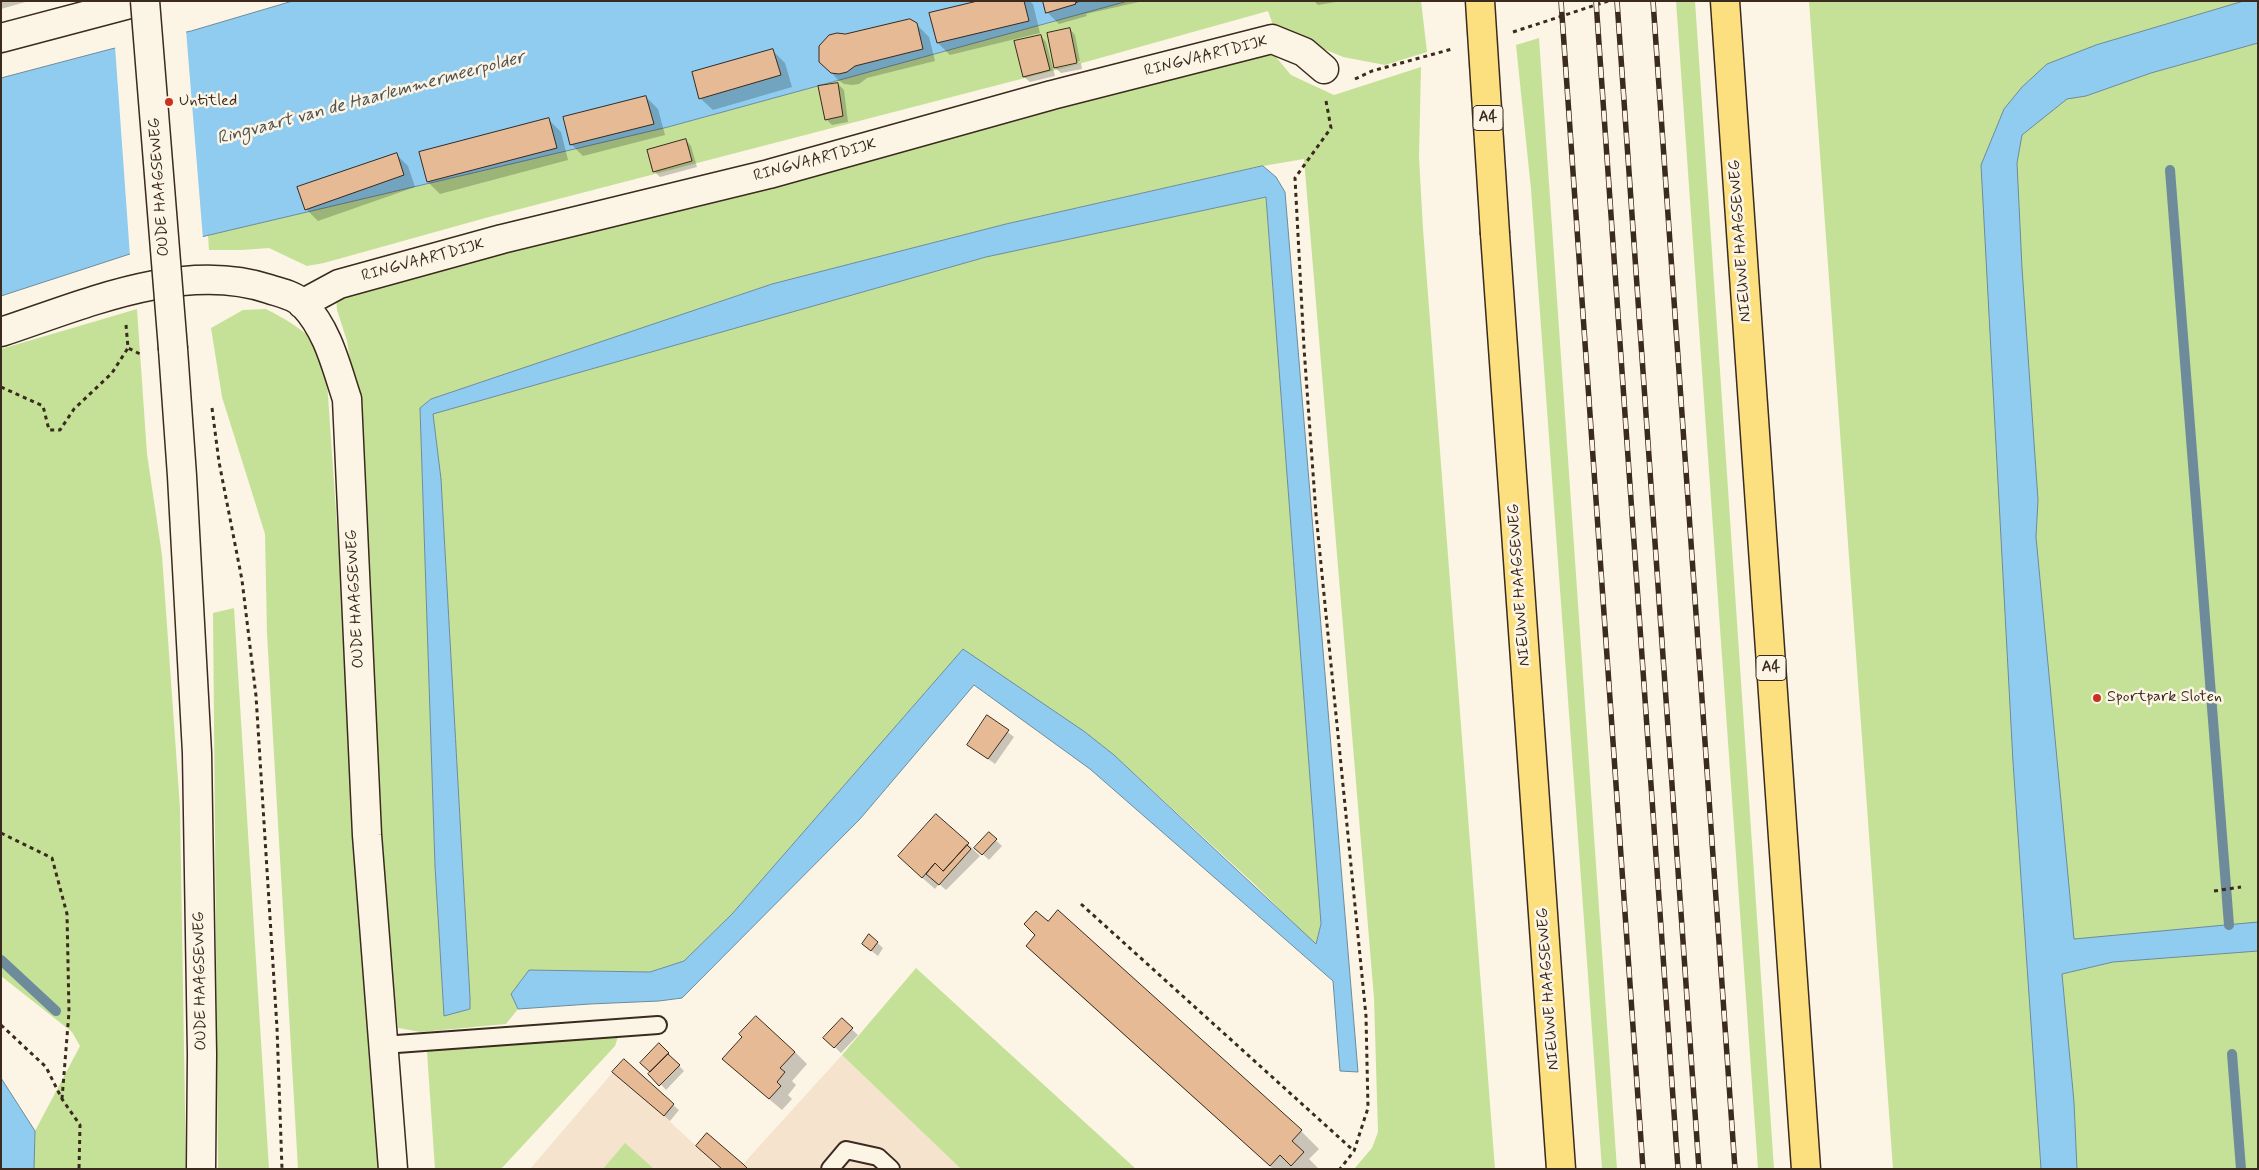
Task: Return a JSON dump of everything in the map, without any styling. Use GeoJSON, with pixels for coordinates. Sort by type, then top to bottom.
{"type":"FeatureCollection","features":[{"type":"Feature","properties":{"kind":"highway","name":"NIEUWE HAAGSEWEG"},"geometry":{"type":"LineString","coordinates":[[1480,1],[1561,1169]]}},
{"type":"Feature","properties":{"kind":"highway","name":"NIEUWE HAAGSEWEG"},"geometry":{"type":"LineString","coordinates":[[1725,1],[1806,1169]]}},
{"type":"Feature","properties":{"kind":"street"},"geometry":{"type":"LineString","coordinates":[[1,38],[141,1]]}},
{"type":"Feature","properties":{"kind":"street","name":"OUDE HAAGSEWEG"},"geometry":{"type":"LineString","coordinates":[[145,1],[183,486],[197,753],[202,1054],[201,1169]]}},
{"type":"Feature","properties":{"kind":"street","name":"RINGVAARTDIJK"},"geometry":{"type":"LineString","coordinates":[[302,304],[339,284],[502,239],[769,174],[1052,95],[1272,39],[1304,52],[1324,69]]}},
{"type":"Feature","properties":{"kind":"street","name":"OUDE HAAGSEWEG"},"geometry":{"type":"LineString","coordinates":[[1,332],[122,292],[180,282],[225,279],[254,284],[295,298],[318,322],[329,345],[347,399],[367,835],[393,1169]]}},
{"type":"Feature","properties":{"kind":"lane"},"geometry":{"type":"LineString","coordinates":[[383,1045],[658,1025]]}},
{"type":"Feature","properties":{"kind":"lane"},"geometry":{"type":"LineString","coordinates":[[830,1169],[846,1150],[878,1156],[891,1169]]}},
{"type":"Feature","properties":{"kind":"path"},"geometry":{"type":"LineString","coordinates":[[1324,69],[1326,103],[1331,128],[1295,178],[1304,348],[1316,514],[1366,1016],[1368,1108],[1354,1151],[1340,1169]]}},
{"type":"Feature","properties":{"kind":"path"},"geometry":{"type":"LineString","coordinates":[[1,387],[43,406],[49,430],[60,430],[74,409],[112,373],[128,348],[122,292]]}},
{"type":"Feature","properties":{"kind":"path"},"geometry":{"type":"LineString","coordinates":[[128,348],[173,360]]}},
{"type":"Feature","properties":{"kind":"path"},"geometry":{"type":"LineString","coordinates":[[211,404],[219,462],[242,580],[256,696],[277,1028],[282,1169]]}},
{"type":"Feature","properties":{"kind":"path"},"geometry":{"type":"LineString","coordinates":[[1,833],[52,858],[67,914],[69,1012],[62,1099]]}},
{"type":"Feature","properties":{"kind":"path"},"geometry":{"type":"LineString","coordinates":[[2214,890],[2241,887]]}},
{"type":"Feature","properties":{"kind":"path"},"geometry":{"type":"LineString","coordinates":[[1081,904],[1354,1151]]}},
{"type":"Feature","properties":{"kind":"path"},"geometry":{"type":"LineString","coordinates":[[1,1025],[46,1067],[62,1099],[80,1125],[79,1169]]}},
{"type":"Feature","properties":{"kind":"shaded area"},"geometry":{"type":"Polygon","coordinates":[[[842,1055],[961,1169],[530,1169],[624,1059],[674,1104],[664,1116],[695,1145],[707,1133],[743,1164],[842,1055]]]}},
{"type":"Feature","properties":{"kind":"green space"},"geometry":{"type":"Polygon","coordinates":[[[1128,1],[1421,1],[1427,52],[1385,65],[1343,57],[1274,28],[1268,11],[1075,65],[489,217],[324,263],[307,266],[269,248],[209,250],[208,235],[668,127],[1128,1]]]}},
{"type":"Feature","properties":{"kind":"green space"},"geometry":{"type":"Polygon","coordinates":[[[1676,1],[1695,1],[1774,1169],[1758,1169],[1676,1]]]}},
{"type":"Feature","properties":{"kind":"green space","name":"Sportpark Sloten"},"geometry":{"type":"Polygon","coordinates":[[[1809,1],[2258,1],[2258,1169],[1893,1169],[1809,1]]]}},
{"type":"Feature","properties":{"kind":"green space"},"geometry":{"type":"Polygon","coordinates":[[[1539,38],[1617,1169],[1602,1169],[1531,189],[1516,45],[1539,38]]]}},
{"type":"Feature","properties":{"kind":"green space"},"geometry":{"type":"Polygon","coordinates":[[[1270,50],[1291,75],[1334,95],[1421,67],[1419,157],[1423,229],[1495,1169],[1354,1169],[1372,1148],[1378,1132],[1374,998],[1304,159],[1263,166],[1006,224],[772,284],[431,399],[420,409],[435,866],[444,1015],[470,1009],[470,998],[441,479],[433,414],[986,257],[1266,197],[1321,924],[1316,945],[1252,882],[1114,755],[1085,732],[963,649],[732,914],[684,961],[650,972],[529,970],[511,994],[518,1009],[506,1024],[421,1032],[398,1028],[386,920],[372,706],[360,424],[347,341],[337,310],[336,295],[1270,50]]]}},
{"type":"Feature","properties":{"kind":"green space"},"geometry":{"type":"Polygon","coordinates":[[[137,309],[147,454],[162,555],[180,808],[186,1169],[33,1169],[35,1131],[80,1046],[72,1032],[1,976],[1,349],[137,309]]]}},
{"type":"Feature","properties":{"kind":"green space"},"geometry":{"type":"Polygon","coordinates":[[[266,309],[296,326],[315,343],[321,353],[327,381],[381,1169],[298,1169],[267,634],[265,534],[222,397],[211,328],[243,310],[266,309]]]}},
{"type":"Feature","properties":{"kind":"green space"},"geometry":{"type":"Polygon","coordinates":[[[234,608],[269,1169],[218,1169],[213,613],[234,608]]]}},
{"type":"Feature","properties":{"kind":"green space"},"geometry":{"type":"Polygon","coordinates":[[[916,968],[1136,1169],[961,1169],[842,1055],[916,968]]]}},
{"type":"Feature","properties":{"kind":"green space"},"geometry":{"type":"Polygon","coordinates":[[[621,1028],[615,1046],[501,1169],[435,1169],[426,1037],[621,1028]]]}},
{"type":"Feature","properties":{"kind":"green space"},"geometry":{"type":"Polygon","coordinates":[[[625,1143],[654,1169],[603,1169],[625,1143]]]}},
{"type":"Feature","properties":{"kind":"water","name":"Ringvaart van de Haarlemmermeerpolder"},"geometry":{"type":"Polygon","coordinates":[[[293,1],[1128,1],[668,127],[133,253],[1,296],[1,78],[111,49],[191,31],[293,1]]]}},
{"type":"Feature","properties":{"kind":"water"},"geometry":{"type":"Polygon","coordinates":[[[2244,1],[2258,1],[2258,43],[2151,73],[2086,96],[2067,99],[2022,135],[2017,163],[2022,268],[2038,500],[2036,537],[2074,939],[2258,922],[2258,951],[2113,962],[2062,974],[2074,1102],[2077,1169],[2041,1169],[2013,762],[1981,165],[2004,109],[2022,87],[2047,64],[2096,45],[2244,1]]]}},
{"type":"Feature","properties":{"kind":"water"},"geometry":{"type":"Polygon","coordinates":[[[1263,166],[1276,177],[1285,192],[1358,1072],[1340,1071],[1333,981],[1090,769],[974,685],[860,819],[682,998],[518,1009],[511,994],[529,970],[650,972],[684,961],[732,914],[963,649],[1085,732],[1114,755],[1316,944],[1321,924],[1266,197],[986,257],[433,414],[441,479],[470,998],[470,1009],[444,1016],[435,866],[420,408],[431,399],[772,284],[1006,224],[1263,166]]]}},
{"type":"Feature","properties":{"kind":"water"},"geometry":{"type":"Polygon","coordinates":[[[1,1078],[35,1131],[34,1169],[1,1169],[1,1078]]]}},
{"type":"Feature","properties":{"kind":"pier"},"geometry":{"type":"Polygon","coordinates":[[[186,30],[203,239],[130,256],[115,46],[186,30]]]}},
{"type":"Feature","properties":{"kind":"building"},"geometry":{"type":"Polygon","coordinates":[[[978,1],[1024,1],[1029,21],[937,43],[929,13],[978,1]]]}},
{"type":"Feature","properties":{"kind":"building"},"geometry":{"type":"Polygon","coordinates":[[[1043,1],[1080,1],[1046,13],[1043,1]]]}},
{"type":"Feature","properties":{"kind":"building"},"geometry":{"type":"Polygon","coordinates":[[[910,19],[917,23],[923,49],[855,66],[847,72],[839,74],[831,73],[819,62],[819,46],[829,35],[845,34],[910,19]]]}},
{"type":"Feature","properties":{"kind":"building"},"geometry":{"type":"Polygon","coordinates":[[[1070,28],[1077,63],[1054,68],[1047,33],[1070,28]]]}},
{"type":"Feature","properties":{"kind":"building"},"geometry":{"type":"Polygon","coordinates":[[[1041,35],[1050,70],[1023,77],[1014,41],[1041,35]]]}},
{"type":"Feature","properties":{"kind":"building"},"geometry":{"type":"Polygon","coordinates":[[[773,49],[781,75],[699,99],[692,72],[773,49]]]}},
{"type":"Feature","properties":{"kind":"building"},"geometry":{"type":"Polygon","coordinates":[[[838,83],[843,116],[825,120],[818,86],[838,83]]]}},
{"type":"Feature","properties":{"kind":"building"},"geometry":{"type":"Polygon","coordinates":[[[646,96],[654,124],[570,145],[563,117],[646,96]]]}},
{"type":"Feature","properties":{"kind":"building"},"geometry":{"type":"Polygon","coordinates":[[[549,118],[557,148],[427,182],[419,152],[549,118]]]}},
{"type":"Feature","properties":{"kind":"building"},"geometry":{"type":"Polygon","coordinates":[[[686,139],[692,161],[653,172],[647,150],[686,139]]]}},
{"type":"Feature","properties":{"kind":"building"},"geometry":{"type":"Polygon","coordinates":[[[397,153],[404,175],[305,210],[297,187],[397,153]]]}},
{"type":"Feature","properties":{"kind":"building"},"geometry":{"type":"Polygon","coordinates":[[[987,715],[1009,730],[988,759],[967,745],[987,715]]]}},
{"type":"Feature","properties":{"kind":"building"},"geometry":{"type":"Polygon","coordinates":[[[936,814],[969,843],[943,871],[935,863],[922,878],[898,856],[936,814]]]}},
{"type":"Feature","properties":{"kind":"building"},"geometry":{"type":"Polygon","coordinates":[[[989,832],[997,839],[982,855],[974,848],[989,832]]]}},
{"type":"Feature","properties":{"kind":"building"},"geometry":{"type":"Polygon","coordinates":[[[967,845],[971,849],[939,885],[926,874],[935,863],[943,871],[967,845]]]}},
{"type":"Feature","properties":{"kind":"building"},"geometry":{"type":"Polygon","coordinates":[[[1058,910],[1302,1130],[1292,1141],[1304,1152],[1291,1166],[1280,1155],[1270,1166],[1026,946],[1035,935],[1024,924],[1036,911],[1048,921],[1058,910]]]}},
{"type":"Feature","properties":{"kind":"building"},"geometry":{"type":"Polygon","coordinates":[[[869,934],[878,942],[871,951],[862,944],[869,934]]]}},
{"type":"Feature","properties":{"kind":"building"},"geometry":{"type":"Polygon","coordinates":[[[756,1016],[795,1052],[780,1068],[785,1072],[777,1082],[781,1086],[769,1099],[722,1059],[742,1037],[739,1034],[756,1016]]]}},
{"type":"Feature","properties":{"kind":"building"},"geometry":{"type":"Polygon","coordinates":[[[842,1018],[853,1028],[834,1048],[823,1038],[842,1018]]]}},
{"type":"Feature","properties":{"kind":"building"},"geometry":{"type":"Polygon","coordinates":[[[659,1043],[669,1053],[650,1072],[640,1063],[659,1043]]]}},
{"type":"Feature","properties":{"kind":"building"},"geometry":{"type":"Polygon","coordinates":[[[668,1054],[680,1065],[659,1086],[648,1074],[668,1054]]]}},
{"type":"Feature","properties":{"kind":"building"},"geometry":{"type":"Polygon","coordinates":[[[624,1059],[674,1104],[664,1116],[612,1072],[624,1059]]]}},
{"type":"Feature","properties":{"kind":"building"},"geometry":{"type":"Polygon","coordinates":[[[707,1133],[748,1169],[722,1169],[696,1146],[707,1133]]]}},
{"type":"Feature","properties":{"kind":"waterway"},"geometry":{"type":"LineString","coordinates":[[2170,170],[2229,925]]}},
{"type":"Feature","properties":{"kind":"waterway"},"geometry":{"type":"LineString","coordinates":[[1,960],[56,1011]]}},
{"type":"Feature","properties":{"kind":"waterway"},"geometry":{"type":"LineString","coordinates":[[2232,1054],[2241,1169]]}},
{"type":"Feature","properties":{"kind":"railway"},"geometry":{"type":"LineString","coordinates":[[1561,1],[1643,1169]]}},
{"type":"Feature","properties":{"kind":"railway"},"geometry":{"type":"LineString","coordinates":[[1596,1],[1678,1169]]}},
{"type":"Feature","properties":{"kind":"railway"},"geometry":{"type":"LineString","coordinates":[[1617,1],[1699,1169]]}},
{"type":"Feature","properties":{"kind":"railway"},"geometry":{"type":"LineString","coordinates":[[1653,1],[1735,1169]]}},
{"type":"Feature","properties":{"kind":"place","name":"Untitled"},"geometry":{"type":"Point","coordinates":[169,102]}},
{"type":"Feature","properties":{"kind":"place","name":"Sportpark Sloten"},"geometry":{"type":"Point","coordinates":[2097,698]}}]}
